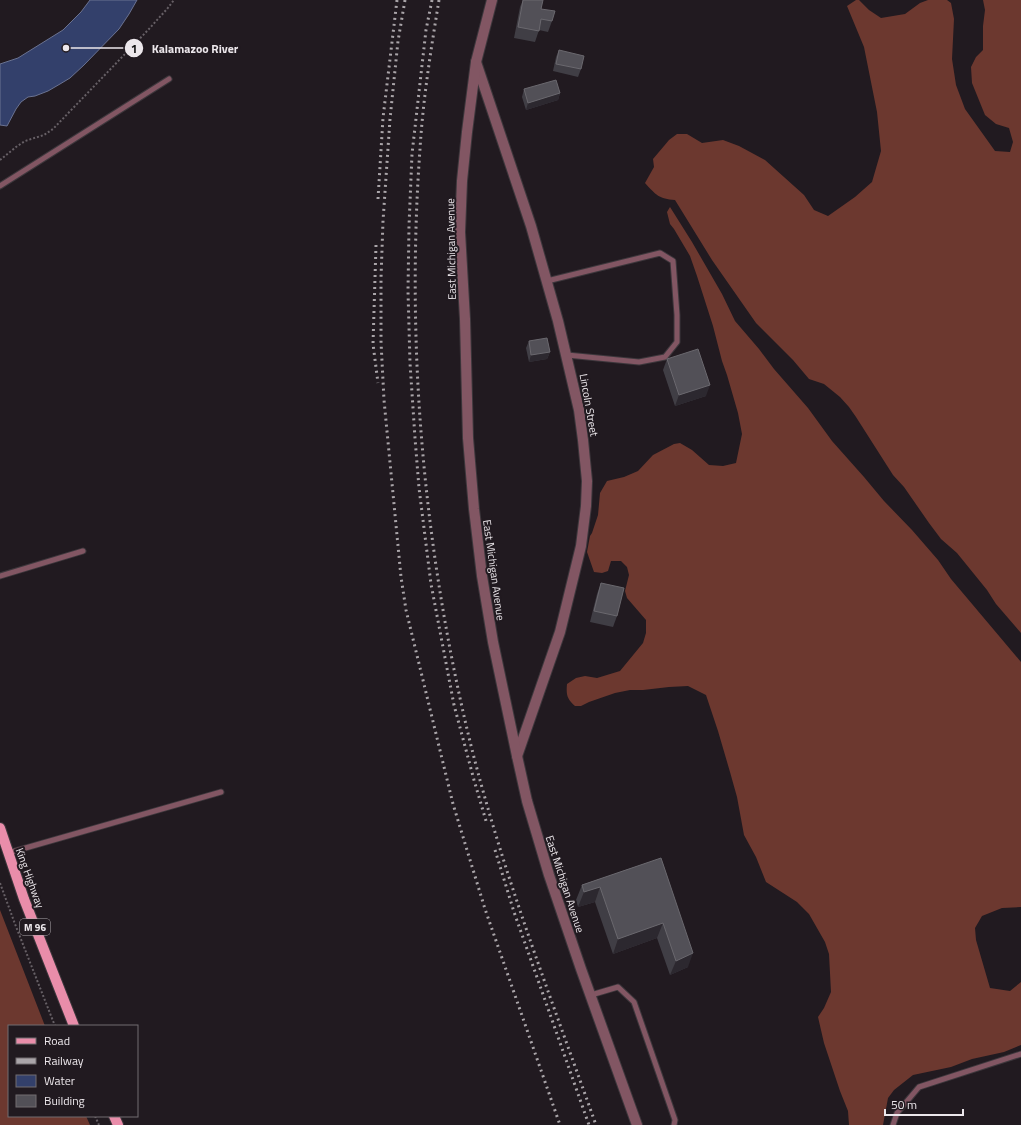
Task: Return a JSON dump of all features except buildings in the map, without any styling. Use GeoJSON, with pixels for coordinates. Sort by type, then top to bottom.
{"type":"FeatureCollection","features":[{"type":"Feature","properties":{"kind":"main road","name":"King Highway"},"geometry":{"type":"LineString","coordinates":[[0,828],[24,899],[74,1025]]}},
{"type":"Feature","properties":{"kind":"street","name":"East Michigan Avenue"},"geometry":{"type":"LineString","coordinates":[[492,0],[476,62],[466,132],[460,232],[468,438],[482,576],[493,642],[527,801],[549,875],[637,1125]]}},
{"type":"Feature","properties":{"kind":"street","name":"Lincoln Street"},"geometry":{"type":"LineString","coordinates":[[476,62],[531,226],[558,321],[579,410],[587,481],[586,506],[581,546],[560,632],[517,756]]}},
{"type":"Feature","properties":{"kind":"lane"},"geometry":{"type":"LineString","coordinates":[[0,186],[168,79]]}},
{"type":"Feature","properties":{"kind":"lane"},"geometry":{"type":"LineString","coordinates":[[547,281],[660,253],[673,261],[677,315],[677,342],[665,358],[639,362],[567,355]]}},
{"type":"Feature","properties":{"kind":"lane"},"geometry":{"type":"LineString","coordinates":[[0,576],[82,551]]}},
{"type":"Feature","properties":{"kind":"lane"},"geometry":{"type":"LineString","coordinates":[[8,853],[221,792]]}},
{"type":"Feature","properties":{"kind":"lane"},"geometry":{"type":"LineString","coordinates":[[590,995],[618,987],[634,1002],[675,1120],[674,1125]]}},
{"type":"Feature","properties":{"kind":"lane"},"geometry":{"type":"LineString","coordinates":[[893,1125],[897,1112],[919,1087],[1021,1054]]}},
{"type":"Feature","properties":{"kind":"path"},"geometry":{"type":"LineString","coordinates":[[0,160],[25,141],[44,135],[52,129],[168,9],[174,0]]}},
{"type":"Feature","properties":{"kind":"path"},"geometry":{"type":"LineString","coordinates":[[0,883],[55,1025]]}},
{"type":"Feature","properties":{"kind":"shaded area"},"geometry":{"type":"Polygon","coordinates":[[[856,0],[859,0],[869,10],[881,18],[905,14],[920,3],[928,0],[947,0],[951,3],[954,19],[952,59],[956,85],[965,109],[995,151],[1010,152],[1013,142],[1009,128],[996,124],[985,115],[972,83],[971,67],[976,57],[983,50],[985,10],[983,0],[1021,0],[1021,633],[996,604],[987,590],[957,553],[941,539],[904,487],[893,475],[849,407],[840,397],[824,384],[809,379],[793,360],[756,323],[712,260],[675,200],[665,199],[658,196],[645,183],[654,167],[653,159],[669,140],[677,134],[687,134],[702,143],[723,140],[739,146],[765,160],[804,195],[814,210],[828,216],[855,197],[872,182],[881,151],[877,112],[864,47],[847,6],[856,0]]]}},
{"type":"Feature","properties":{"kind":"shaded area"},"geometry":{"type":"Polygon","coordinates":[[[670,207],[722,294],[735,321],[808,408],[832,441],[938,560],[951,579],[1021,662],[1021,907],[1002,908],[982,916],[975,928],[976,940],[990,988],[1010,991],[1021,982],[1021,1045],[1004,1052],[972,1059],[951,1067],[913,1075],[894,1090],[888,1098],[883,1125],[849,1125],[848,1111],[824,1043],[818,1017],[831,992],[829,954],[825,942],[809,914],[797,902],[766,882],[756,857],[744,835],[737,797],[706,695],[688,686],[630,690],[615,693],[581,706],[575,706],[570,701],[567,694],[567,684],[576,678],[585,676],[597,678],[620,671],[643,643],[646,633],[646,620],[627,598],[625,591],[629,575],[627,567],[621,561],[611,561],[608,571],[602,573],[594,572],[587,552],[590,536],[598,515],[600,493],[607,481],[624,477],[638,471],[653,455],[674,444],[680,443],[692,450],[709,465],[723,466],[736,463],[742,434],[738,413],[713,326],[690,256],[670,224],[667,212],[670,207]]]}},
{"type":"Feature","properties":{"kind":"shaded area"},"geometry":{"type":"Polygon","coordinates":[[[0,910],[45,1025],[8,1025],[8,1117],[86,1117],[90,1125],[0,1125],[0,910]]]}},
{"type":"Feature","properties":{"kind":"water"},"geometry":{"type":"Polygon","coordinates":[[[90,0],[137,0],[119,29],[70,78],[48,91],[28,97],[21,102],[7,126],[0,125],[0,64],[18,58],[63,30],[81,12],[90,0]]]}},
{"type":"Feature","properties":{"kind":"railway"},"geometry":{"type":"LineString","coordinates":[[378,199],[383,118],[397,0]]}},
{"type":"Feature","properties":{"kind":"railway"},"geometry":{"type":"LineString","coordinates":[[405,0],[398,41],[390,119],[383,221],[381,278],[381,342],[384,400],[401,577],[406,610],[453,804],[485,909],[560,1125]]}},
{"type":"Feature","properties":{"kind":"railway"},"geometry":{"type":"LineString","coordinates":[[432,0],[426,30],[412,154],[408,291],[410,363],[419,488],[431,584],[454,705],[486,821]]}},
{"type":"Feature","properties":{"kind":"railway"},"geometry":{"type":"LineString","coordinates":[[439,0],[421,130],[416,222],[415,295],[417,368],[422,441],[429,514],[439,586],[467,729],[494,830],[526,929],[596,1125]]}},
{"type":"Feature","properties":{"kind":"railway"},"geometry":{"type":"LineString","coordinates":[[376,245],[373,344],[378,383]]}},
{"type":"Feature","properties":{"kind":"railway"},"geometry":{"type":"LineString","coordinates":[[495,850],[514,912],[589,1125]]}},
{"type":"Feature","properties":{"kind":"place","name":"Kalamazoo River"},"geometry":{"type":"Point","coordinates":[66,48]}}]}
